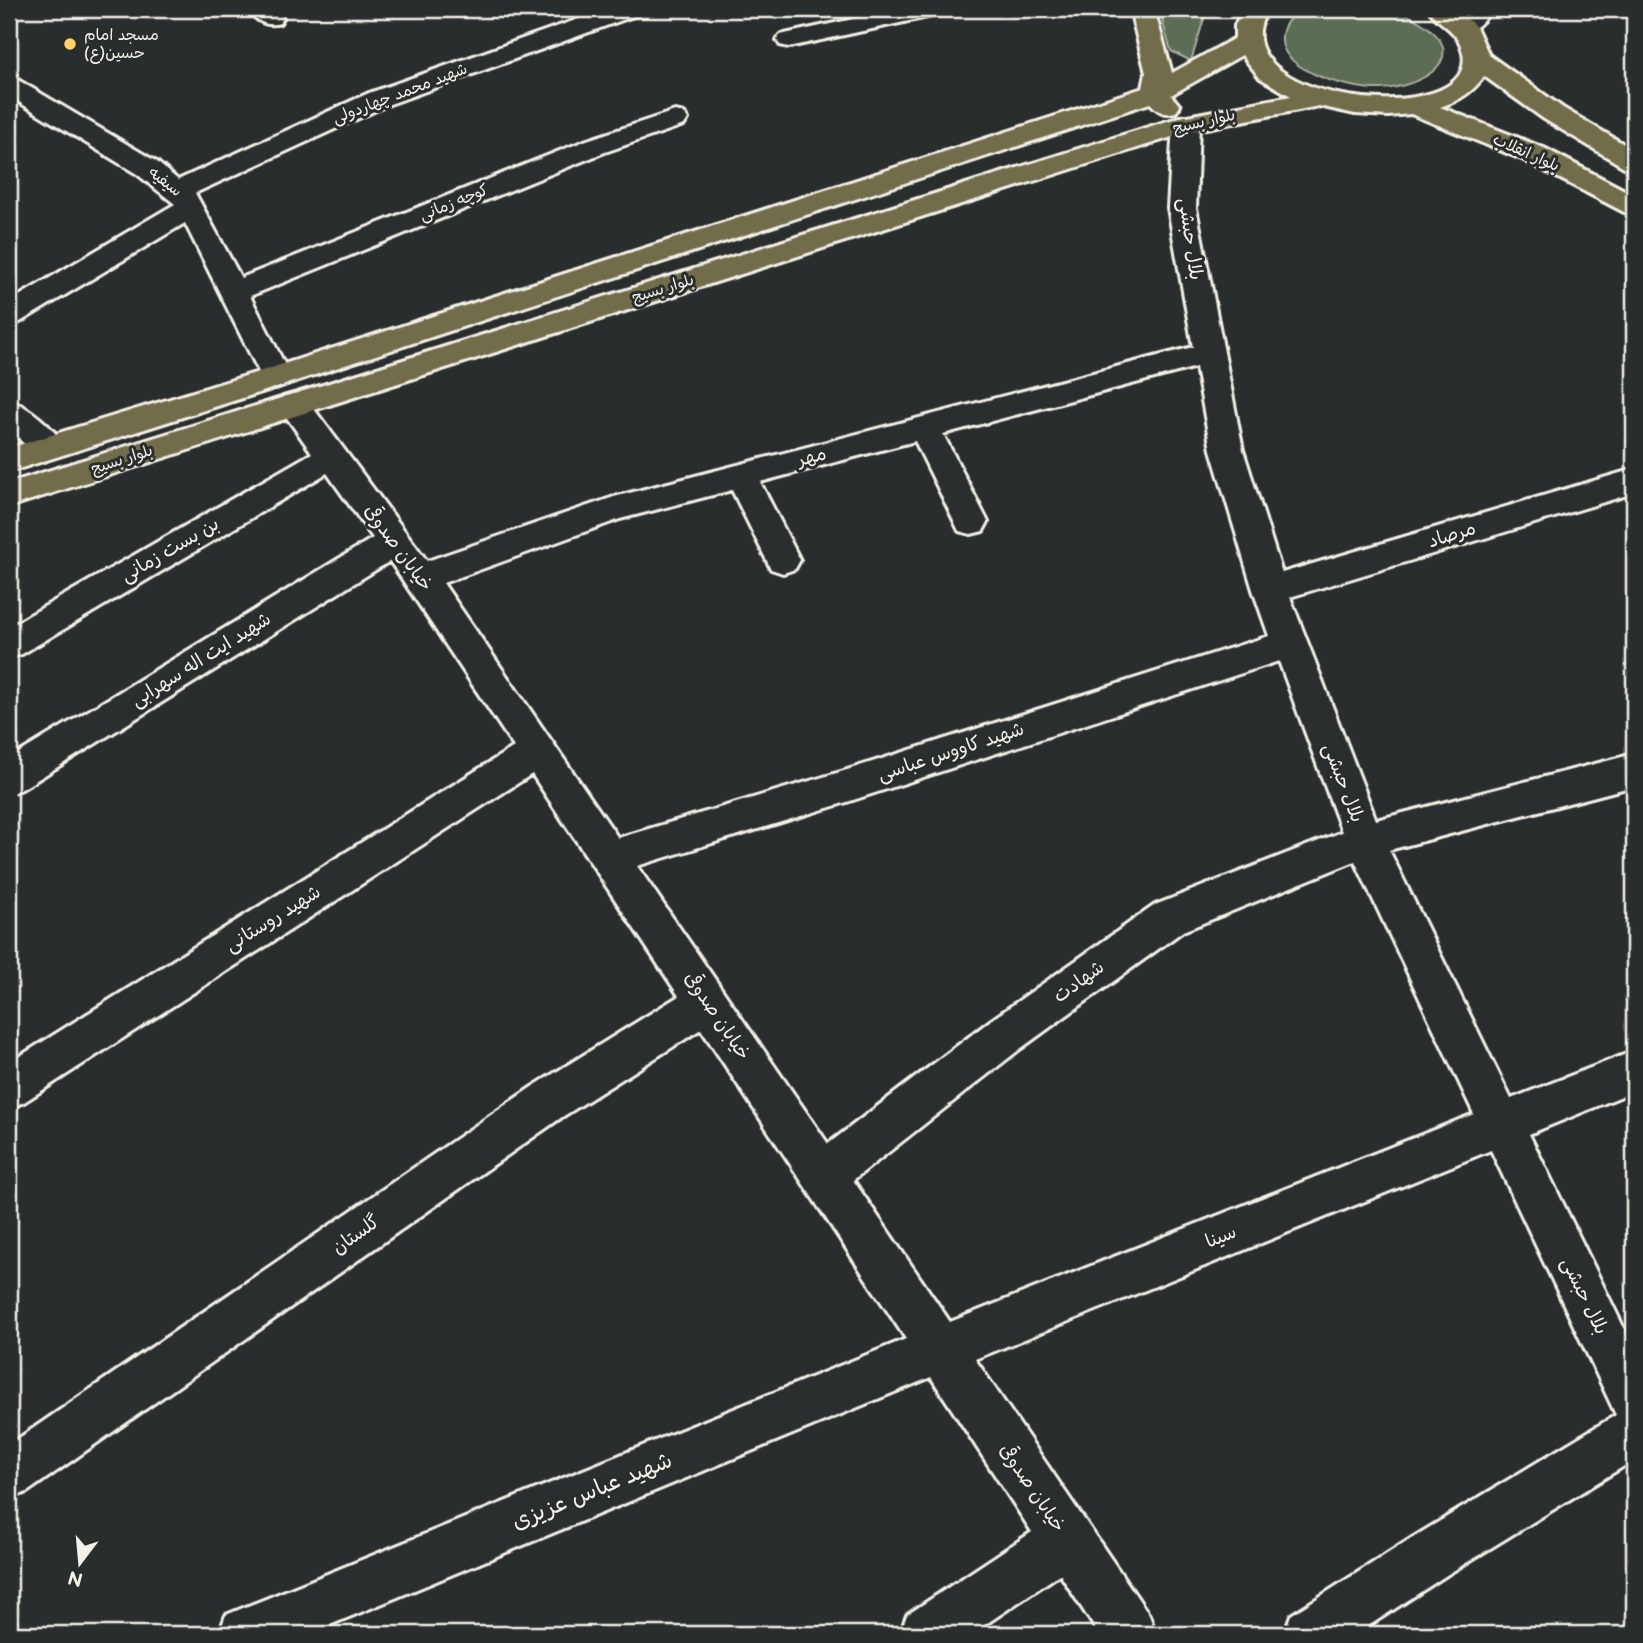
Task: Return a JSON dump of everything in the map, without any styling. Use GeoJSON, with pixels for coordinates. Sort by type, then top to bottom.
{"type":"FeatureCollection","features":[{"type":"Feature","properties":{"kind":"main road"},"geometry":{"type":"LineString","coordinates":[[1142,9],[1159,73],[1155,93],[1186,124]]}},
{"type":"Feature","properties":{"kind":"main road"},"geometry":{"type":"LineString","coordinates":[[1256,9],[1246,26],[1247,42],[1255,58],[1271,74],[1293,88],[1321,98],[1373,107],[1414,106],[1440,99],[1460,89],[1473,75],[1478,59],[1471,17],[1440,9]]}},
{"type":"Feature","properties":{"kind":"main road","name":"بلوار بسیج"},"geometry":{"type":"LineString","coordinates":[[9,495],[285,391],[1155,93],[1247,42]]}},
{"type":"Feature","properties":{"kind":"main road"},"geometry":{"type":"LineString","coordinates":[[1478,59],[1529,100],[1634,161]]}},
{"type":"Feature","properties":{"kind":"main road","name":"بلوار بسیج"},"geometry":{"type":"LineString","coordinates":[[9,460],[50,447],[285,391],[1186,124],[1321,98]]}},
{"type":"Feature","properties":{"kind":"main road","name":"بلوار انقلاب"},"geometry":{"type":"LineString","coordinates":[[1414,106],[1534,154],[1634,206]]}},
{"type":"Feature","properties":{"kind":"street","name":"شهید محمد چهاردولی"},"geometry":{"type":"LineString","coordinates":[[9,315],[183,199],[378,99],[630,9]]}},
{"type":"Feature","properties":{"kind":"street"},"geometry":{"type":"LineString","coordinates":[[789,40],[932,9]]}},
{"type":"Feature","properties":{"kind":"street","name":"سیفیه"},"geometry":{"type":"LineString","coordinates":[[9,85],[147,168],[183,199],[285,391]]}},
{"type":"Feature","properties":{"kind":"street","name":"کوچه زمانی"},"geometry":{"type":"LineString","coordinates":[[233,292],[596,146],[676,119]]}},
{"type":"Feature","properties":{"kind":"street","name":"بلال حبشی"},"geometry":{"type":"LineString","coordinates":[[1186,124],[1182,208],[1227,450],[1270,590],[1364,839],[1634,1399]]}},
{"type":"Feature","properties":{"kind":"street","name":"مهر"},"geometry":{"type":"LineString","coordinates":[[419,577],[614,509],[1209,353]]}},
{"type":"Feature","properties":{"kind":"street","name":"خیابان صدوقی"},"geometry":{"type":"LineString","coordinates":[[285,391],[419,577],[610,857],[1129,1634]]}},
{"type":"Feature","properties":{"kind":"street"},"geometry":{"type":"LineString","coordinates":[[9,411],[50,447]]}},
{"type":"Feature","properties":{"kind":"street"},"geometry":{"type":"LineString","coordinates":[[924,428],[971,522]]}},
{"type":"Feature","properties":{"kind":"street","name":"بن بست زمانی"},"geometry":{"type":"LineString","coordinates":[[9,644],[331,456]]}},
{"type":"Feature","properties":{"kind":"street"},"geometry":{"type":"LineString","coordinates":[[741,476],[783,560]]}},
{"type":"Feature","properties":{"kind":"street","name":"مرصاد"},"geometry":{"type":"LineString","coordinates":[[1270,590],[1634,481]]}},
{"type":"Feature","properties":{"kind":"street","name":"شهید ایت اله سهرابی"},"geometry":{"type":"LineString","coordinates":[[9,778],[394,542]]}},
{"type":"Feature","properties":{"kind":"street","name":"شهید کاووس عباسی"},"geometry":{"type":"LineString","coordinates":[[610,857],[847,786],[1290,643]]}},
{"type":"Feature","properties":{"kind":"street","name":"شهید روستانی"},"geometry":{"type":"LineString","coordinates":[[9,1087],[538,751]]}},
{"type":"Feature","properties":{"kind":"street","name":"شهادت"},"geometry":{"type":"LineString","coordinates":[[824,1175],[1005,1035],[1168,918],[1364,839],[1634,770]]}},
{"type":"Feature","properties":{"kind":"street","name":"گلستان"},"geometry":{"type":"LineString","coordinates":[[9,1474],[547,1102],[707,1002]]}},
{"type":"Feature","properties":{"kind":"street","name":"سینا"},"geometry":{"type":"LineString","coordinates":[[940,1349],[1634,1071]]}},
{"type":"Feature","properties":{"kind":"street","name":"شهید عباس عزیزی"},"geometry":{"type":"LineString","coordinates":[[244,1634],[940,1349]]}},
{"type":"Feature","properties":{"kind":"street"},"geometry":{"type":"LineString","coordinates":[[1310,1634],[1430,1556],[1634,1433]]}},
{"type":"Feature","properties":{"kind":"street"},"geometry":{"type":"LineString","coordinates":[[926,1634],[1066,1539]]}},
{"type":"Feature","properties":{"kind":"green space"},"geometry":{"type":"Polygon","coordinates":[[[1370,7],[1398,11],[1420,22],[1436,35],[1443,47],[1443,58],[1426,76],[1397,87],[1381,89],[1353,86],[1319,76],[1291,59],[1284,48],[1282,35],[1287,22],[1305,9],[1370,7]]]}},
{"type":"Feature","properties":{"kind":"green space"},"geometry":{"type":"Polygon","coordinates":[[[1159,9],[1207,9],[1191,61],[1171,51],[1159,9]]]}},
{"type":"Feature","properties":{"kind":"place","name":"مسجد امام حسین(ع)"},"geometry":{"type":"Point","coordinates":[70,44]}}]}
